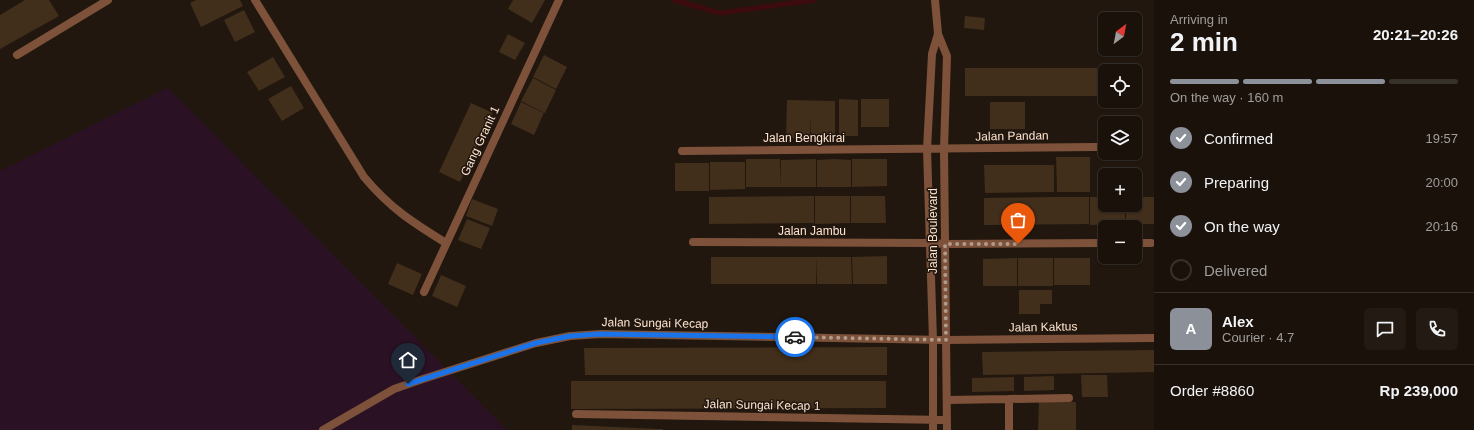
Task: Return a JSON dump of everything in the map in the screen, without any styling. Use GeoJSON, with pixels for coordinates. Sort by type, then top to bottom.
{"type":"FeatureCollection","features":[{"type":"Feature","properties":{"kind":"street"},"geometry":{"type":"LineString","coordinates":[[17,55],[108,0]]}},
{"type":"Feature","properties":{"kind":"street"},"geometry":{"type":"LineString","coordinates":[[255,0],[364,177],[379,195],[397,211],[414,224],[446,243]]}},
{"type":"Feature","properties":{"kind":"street","name":"Gang Granit 1"},"geometry":{"type":"LineString","coordinates":[[424,292],[559,0]]}},
{"type":"Feature","properties":{"kind":"street","name":"Jalan Boulevard"},"geometry":{"type":"LineString","coordinates":[[935,0],[935,17],[938,34],[947,56],[944,149],[947,430]]}},
{"type":"Feature","properties":{"kind":"street","name":"Jalan Boulevard"},"geometry":{"type":"LineString","coordinates":[[933,430],[933,340],[928,149],[932,54],[938,34]]}},
{"type":"Feature","properties":{"kind":"street","name":"Jalan Pandan"},"geometry":{"type":"LineString","coordinates":[[928,149],[1097,147]]}},
{"type":"Feature","properties":{"kind":"street","name":"Jalan Bengkirai"},"geometry":{"type":"LineString","coordinates":[[682,151],[928,149]]}},
{"type":"Feature","properties":{"kind":"street","name":"Jalan Jambu"},"geometry":{"type":"LineString","coordinates":[[693,242],[945,244],[1098,243]]}},
{"type":"Feature","properties":{"kind":"street"},"geometry":{"type":"LineString","coordinates":[[1142,243],[1151,243]]}},
{"type":"Feature","properties":{"kind":"street","name":"Jalan Sungai Kecap"},"geometry":{"type":"LineString","coordinates":[[323,430],[394,389],[536,343],[570,336],[600,334],[933,340]]}},
{"type":"Feature","properties":{"kind":"street","name":"Jalan Kaktus"},"geometry":{"type":"LineString","coordinates":[[933,340],[1154,338]]}},
{"type":"Feature","properties":{"kind":"street"},"geometry":{"type":"LineString","coordinates":[[947,400],[1069,398]]}},
{"type":"Feature","properties":{"kind":"street"},"geometry":{"type":"LineString","coordinates":[[1009,399],[1009,430]]}},
{"type":"Feature","properties":{"kind":"street","name":"Jalan Sungai Kecap 1"},"geometry":{"type":"LineString","coordinates":[[576,414],[947,420]]}},
{"type":"Feature","properties":{"kind":"shaded area"},"geometry":{"type":"Polygon","coordinates":[[[168,88],[507,430],[0,430],[0,171],[168,88]]]}},
{"type":"Feature","properties":{"kind":"building"},"geometry":{"type":"Polygon","coordinates":[[[25,0],[49,0],[59,16],[0,49],[0,15],[25,0]]]}},
{"type":"Feature","properties":{"kind":"building"},"geometry":{"type":"Polygon","coordinates":[[[196,0],[240,0],[243,6],[201,27],[190,3],[196,0]]]}},
{"type":"Feature","properties":{"kind":"building"},"geometry":{"type":"Polygon","coordinates":[[[513,0],[545,0],[532,23],[508,9],[513,0]]]}},
{"type":"Feature","properties":{"kind":"building"},"geometry":{"type":"Polygon","coordinates":[[[244,10],[255,32],[235,42],[224,20],[244,10]]]}},
{"type":"Feature","properties":{"kind":"building"},"geometry":{"type":"Polygon","coordinates":[[[965,16],[985,18],[984,30],[964,28],[965,16]]]}},
{"type":"Feature","properties":{"kind":"building"},"geometry":{"type":"Polygon","coordinates":[[[508,34],[525,43],[515,60],[499,52],[508,34]]]}},
{"type":"Feature","properties":{"kind":"building"},"geometry":{"type":"Polygon","coordinates":[[[544,55],[567,67],[556,89],[533,77],[544,55]]]}},
{"type":"Feature","properties":{"kind":"building"},"geometry":{"type":"Polygon","coordinates":[[[273,57],[285,77],[259,91],[247,72],[273,57]]]}},
{"type":"Feature","properties":{"kind":"building"},"geometry":{"type":"Polygon","coordinates":[[[965,68],[1097,68],[1097,96],[965,96],[965,68]]]}},
{"type":"Feature","properties":{"kind":"building"},"geometry":{"type":"Polygon","coordinates":[[[533,78],[556,90],[545,113],[521,101],[533,78]]]}},
{"type":"Feature","properties":{"kind":"building"},"geometry":{"type":"Polygon","coordinates":[[[291,86],[304,108],[282,121],[268,99],[291,86]]]}},
{"type":"Feature","properties":{"kind":"building"},"geometry":{"type":"Polygon","coordinates":[[[839,99],[858,100],[858,136],[839,136],[839,99]]]}},
{"type":"Feature","properties":{"kind":"building"},"geometry":{"type":"Polygon","coordinates":[[[861,99],[889,99],[889,127],[861,127],[861,99]]]}},
{"type":"Feature","properties":{"kind":"building"},"geometry":{"type":"Polygon","coordinates":[[[787,100],[835,101],[835,141],[811,141],[811,115],[810,139],[786,138],[787,100]]]}},
{"type":"Feature","properties":{"kind":"building"},"geometry":{"type":"Polygon","coordinates":[[[521,102],[544,113],[534,135],[511,124],[521,102]]]}},
{"type":"Feature","properties":{"kind":"building"},"geometry":{"type":"Polygon","coordinates":[[[990,102],[1025,102],[1025,129],[990,129],[990,102]]]}},
{"type":"Feature","properties":{"kind":"building"},"geometry":{"type":"Polygon","coordinates":[[[471,103],[493,113],[460,182],[439,172],[471,103]]]}},
{"type":"Feature","properties":{"kind":"building"},"geometry":{"type":"Polygon","coordinates":[[[1056,157],[1090,157],[1090,192],[1057,192],[1056,157]]]}},
{"type":"Feature","properties":{"kind":"building"},"geometry":{"type":"Polygon","coordinates":[[[746,159],[780,159],[781,187],[746,187],[746,159]]]}},
{"type":"Feature","properties":{"kind":"building"},"geometry":{"type":"Polygon","coordinates":[[[816,159],[816,187],[781,187],[781,160],[816,159]]]}},
{"type":"Feature","properties":{"kind":"building"},"geometry":{"type":"Polygon","coordinates":[[[852,159],[887,159],[887,186],[852,187],[852,159]]]}},
{"type":"Feature","properties":{"kind":"building"},"geometry":{"type":"Polygon","coordinates":[[[817,160],[851,160],[851,187],[817,187],[817,160]]]}},
{"type":"Feature","properties":{"kind":"building"},"geometry":{"type":"Polygon","coordinates":[[[710,162],[745,162],[745,189],[710,190],[710,162]]]}},
{"type":"Feature","properties":{"kind":"building"},"geometry":{"type":"Polygon","coordinates":[[[675,163],[709,163],[709,191],[675,191],[675,163]]]}},
{"type":"Feature","properties":{"kind":"building"},"geometry":{"type":"Polygon","coordinates":[[[984,165],[1054,165],[1054,192],[985,193],[984,165]]]}},
{"type":"Feature","properties":{"kind":"building"},"geometry":{"type":"Polygon","coordinates":[[[814,196],[814,223],[709,224],[709,197],[814,196]]]}},
{"type":"Feature","properties":{"kind":"building"},"geometry":{"type":"Polygon","coordinates":[[[815,196],[850,196],[850,223],[815,224],[815,196]]]}},
{"type":"Feature","properties":{"kind":"building"},"geometry":{"type":"Polygon","coordinates":[[[851,196],[885,196],[886,223],[851,223],[851,196]]]}},
{"type":"Feature","properties":{"kind":"building"},"geometry":{"type":"Polygon","coordinates":[[[1089,197],[1089,224],[984,225],[984,198],[1089,197]]]}},
{"type":"Feature","properties":{"kind":"building"},"geometry":{"type":"Polygon","coordinates":[[[1090,197],[1098,197],[1098,212],[1125,212],[1125,220],[1098,220],[1098,225],[1090,225],[1090,197]]]}},
{"type":"Feature","properties":{"kind":"building"},"geometry":{"type":"Polygon","coordinates":[[[1142,197],[1154,197],[1154,224],[1142,224],[1142,220],[1126,220],[1126,212],[1142,212],[1142,197]]]}},
{"type":"Feature","properties":{"kind":"building"},"geometry":{"type":"Polygon","coordinates":[[[472,199],[498,209],[492,226],[466,216],[472,199]]]}},
{"type":"Feature","properties":{"kind":"building"},"geometry":{"type":"Polygon","coordinates":[[[467,219],[490,228],[481,249],[458,240],[467,219]]]}},
{"type":"Feature","properties":{"kind":"building"},"geometry":{"type":"Polygon","coordinates":[[[887,256],[887,284],[853,284],[852,257],[887,256]]]}},
{"type":"Feature","properties":{"kind":"building"},"geometry":{"type":"Polygon","coordinates":[[[711,257],[816,257],[816,284],[711,284],[711,257]]]}},
{"type":"Feature","properties":{"kind":"building"},"geometry":{"type":"Polygon","coordinates":[[[816,257],[851,257],[852,284],[817,284],[816,257]]]}},
{"type":"Feature","properties":{"kind":"building"},"geometry":{"type":"Polygon","coordinates":[[[1017,258],[1017,286],[983,286],[983,259],[1017,258]]]}},
{"type":"Feature","properties":{"kind":"building"},"geometry":{"type":"Polygon","coordinates":[[[1018,258],[1053,258],[1053,286],[1018,286],[1018,258]]]}},
{"type":"Feature","properties":{"kind":"building"},"geometry":{"type":"Polygon","coordinates":[[[1054,258],[1090,258],[1090,285],[1054,285],[1054,258]]]}},
{"type":"Feature","properties":{"kind":"building"},"geometry":{"type":"Polygon","coordinates":[[[397,263],[422,274],[413,295],[388,284],[397,263]]]}},
{"type":"Feature","properties":{"kind":"building"},"geometry":{"type":"Polygon","coordinates":[[[441,275],[466,286],[457,307],[432,296],[441,275]]]}},
{"type":"Feature","properties":{"kind":"building"},"geometry":{"type":"Polygon","coordinates":[[[1019,290],[1052,290],[1052,304],[1040,304],[1040,314],[1019,314],[1019,290]]]}},
{"type":"Feature","properties":{"kind":"building"},"geometry":{"type":"Polygon","coordinates":[[[887,347],[887,375],[585,375],[584,348],[887,347]]]}},
{"type":"Feature","properties":{"kind":"building"},"geometry":{"type":"Polygon","coordinates":[[[1154,350],[1154,372],[983,375],[982,352],[1154,350]]]}},
{"type":"Feature","properties":{"kind":"building"},"geometry":{"type":"Polygon","coordinates":[[[1081,375],[1107,375],[1108,397],[1082,397],[1081,375]]]}},
{"type":"Feature","properties":{"kind":"building"},"geometry":{"type":"Polygon","coordinates":[[[1054,376],[1054,390],[1024,391],[1024,377],[1054,376]]]}},
{"type":"Feature","properties":{"kind":"building"},"geometry":{"type":"Polygon","coordinates":[[[1014,377],[1014,391],[972,392],[972,378],[1014,377]]]}},
{"type":"Feature","properties":{"kind":"building"},"geometry":{"type":"Polygon","coordinates":[[[571,381],[886,381],[886,408],[571,409],[571,381]]]}},
{"type":"Feature","properties":{"kind":"building"},"geometry":{"type":"Polygon","coordinates":[[[1039,401],[1076,402],[1076,430],[1038,430],[1039,401]]]}},
{"type":"Feature","properties":{"kind":"building"},"geometry":{"type":"Polygon","coordinates":[[[572,425],[663,429],[663,430],[572,430],[572,425]]]}},
{"type":"Feature","properties":{"kind":"waterway"},"geometry":{"type":"LineString","coordinates":[[674,0],[720,13],[814,0]]}},
{"type":"Feature","properties":{"kind":"way so far"},"geometry":{"type":"LineString","coordinates":[[795,337],[946,340],[945,244],[1018,244]]}},
{"type":"Feature","properties":{"kind":"route"},"geometry":{"type":"LineString","coordinates":[[408,384],[536,343],[570,336],[600,334],[795,337]]}}]}
